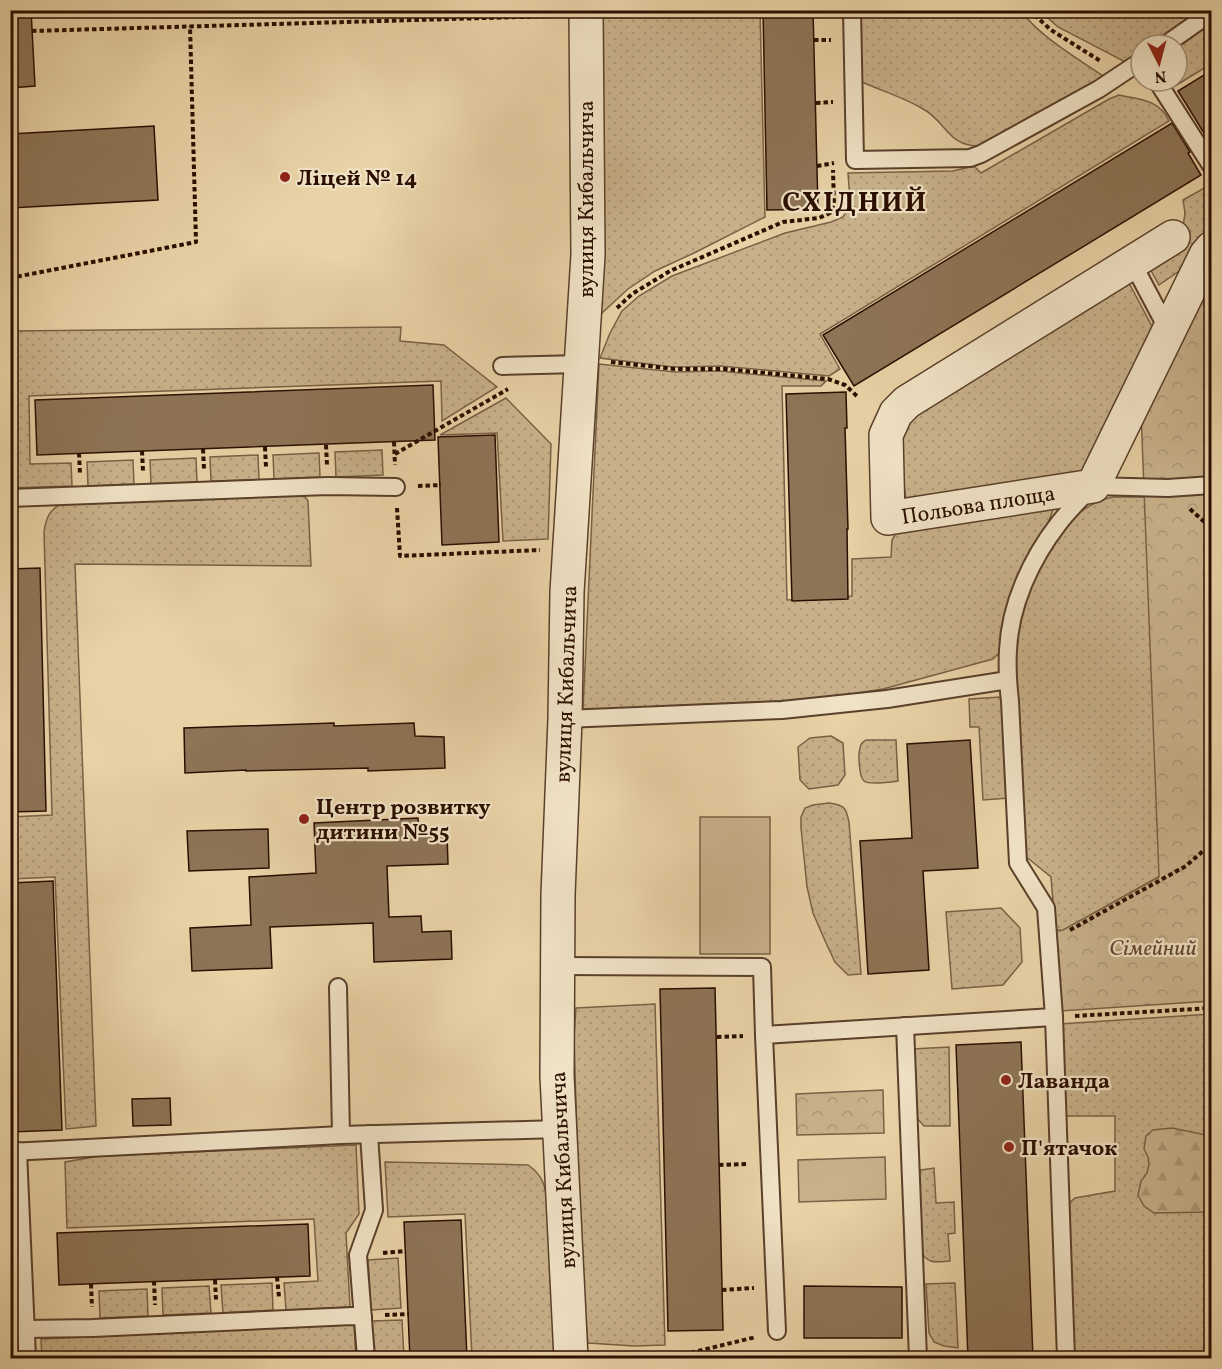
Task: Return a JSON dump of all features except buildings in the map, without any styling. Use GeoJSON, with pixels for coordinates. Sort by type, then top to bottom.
{"type":"FeatureCollection","features":[{"type":"Feature","properties":{"kind":"street","name":"вулиця Кибальчича"},"geometry":{"type":"LineString","coordinates":[[571,1359],[557,1076],[558,895],[567,592],[588,255],[586,13]]}},
{"type":"Feature","properties":{"kind":"street","name":"Польова площа"},"geometry":{"type":"LineString","coordinates":[[1093,486],[888,519],[886,435],[896,413],[907,402],[1173,237]]}},
{"type":"Feature","properties":{"kind":"street"},"geometry":{"type":"LineString","coordinates":[[1093,486],[1206,255],[1212,248]]}},
{"type":"Feature","properties":{"kind":"lane"},"geometry":{"type":"LineString","coordinates":[[852,10],[855,160],[970,158],[981,154],[1129,70]]}},
{"type":"Feature","properties":{"kind":"lane"},"geometry":{"type":"LineString","coordinates":[[1182,33],[1212,12]]}},
{"type":"Feature","properties":{"kind":"lane"},"geometry":{"type":"LineString","coordinates":[[1165,93],[1212,167]]}},
{"type":"Feature","properties":{"kind":"lane"},"geometry":{"type":"LineString","coordinates":[[1132,262],[1169,332]]}},
{"type":"Feature","properties":{"kind":"lane"},"geometry":{"type":"LineString","coordinates":[[502,366],[581,362]]}},
{"type":"Feature","properties":{"kind":"lane"},"geometry":{"type":"LineString","coordinates":[[1066,1359],[1054,1017],[1046,908],[1018,863],[1011,701],[1008,680],[1008,649],[1013,616],[1024,582],[1042,548],[1059,523],[1093,486],[1168,488],[1212,485]]}},
{"type":"Feature","properties":{"kind":"lane"},"geometry":{"type":"LineString","coordinates":[[10,498],[328,486],[396,487]]}},
{"type":"Feature","properties":{"kind":"lane"},"geometry":{"type":"LineString","coordinates":[[565,719],[782,710],[887,699],[1008,680]]}},
{"type":"Feature","properties":{"kind":"lane"},"geometry":{"type":"LineString","coordinates":[[558,966],[762,967],[777,1331]]}},
{"type":"Feature","properties":{"kind":"lane"},"geometry":{"type":"LineString","coordinates":[[338,987],[341,1135]]}},
{"type":"Feature","properties":{"kind":"lane"},"geometry":{"type":"LineString","coordinates":[[764,1035],[1054,1017]]}},
{"type":"Feature","properties":{"kind":"lane"},"geometry":{"type":"LineString","coordinates":[[904,1026],[918,1359]]}},
{"type":"Feature","properties":{"kind":"lane"},"geometry":{"type":"LineString","coordinates":[[27,1359],[16,1236],[14,1152],[341,1135],[560,1129]]}},
{"type":"Feature","properties":{"kind":"lane"},"geometry":{"type":"LineString","coordinates":[[366,1359],[358,1255],[374,1210],[369,1134]]}},
{"type":"Feature","properties":{"kind":"lane"},"geometry":{"type":"LineString","coordinates":[[26,1329],[363,1317]]}},
{"type":"Feature","properties":{"kind":"path"},"geometry":{"type":"LineString","coordinates":[[1029,10],[1051,30],[1123,74]]}},
{"type":"Feature","properties":{"kind":"path"},"geometry":{"type":"LineString","coordinates":[[32,31],[586,13]]}},
{"type":"Feature","properties":{"kind":"path"},"geometry":{"type":"LineString","coordinates":[[10,278],[196,242],[190,26]]}},
{"type":"Feature","properties":{"kind":"path"},"geometry":{"type":"LineString","coordinates":[[613,313],[632,294],[670,271],[783,222],[819,218],[830,213],[834,204],[833,163]]}},
{"type":"Feature","properties":{"kind":"path"},"geometry":{"type":"LineString","coordinates":[[581,362],[675,369],[725,369],[828,379],[845,385],[858,398]]}},
{"type":"Feature","properties":{"kind":"path"},"geometry":{"type":"LineString","coordinates":[[395,454],[509,389]]}},
{"type":"Feature","properties":{"kind":"path"},"geometry":{"type":"LineString","coordinates":[[396,487],[400,556],[570,549]]}},
{"type":"Feature","properties":{"kind":"path"},"geometry":{"type":"LineString","coordinates":[[1048,942],[1186,866],[1212,843]]}},
{"type":"Feature","properties":{"kind":"path"},"geometry":{"type":"LineString","coordinates":[[1054,1017],[1212,1008]]}},
{"type":"Feature","properties":{"kind":"path"},"geometry":{"type":"LineString","coordinates":[[722,1290],[775,1287]]}},
{"type":"Feature","properties":{"kind":"path"},"geometry":{"type":"LineString","coordinates":[[669,1359],[777,1331]]}},
{"type":"Feature","properties":{"kind":"green space"},"geometry":{"type":"Polygon","coordinates":[[[597,11],[760,11],[765,217],[655,271],[628,289],[602,313],[593,333],[597,11]]]}},
{"type":"Feature","properties":{"kind":"green space"},"geometry":{"type":"Polygon","coordinates":[[[859,11],[1021,11],[1049,39],[1106,78],[980,146],[969,145],[954,138],[931,114],[923,109],[862,82],[859,11]]]}},
{"type":"Feature","properties":{"kind":"green space"},"geometry":{"type":"Polygon","coordinates":[[[1040,11],[1206,11],[1174,33],[1129,33],[1129,64],[1058,27],[1040,11]]]}},
{"type":"Feature","properties":{"kind":"green space"},"geometry":{"type":"Polygon","coordinates":[[[1211,17],[1211,64],[1189,77],[1189,35],[1211,17]]]}},
{"type":"Feature","properties":{"kind":"green space"},"geometry":{"type":"Polygon","coordinates":[[[1119,95],[1154,104],[1160,108],[1169,121],[820,334],[840,369],[829,376],[721,366],[673,367],[600,358],[622,311],[639,296],[672,276],[785,233],[843,217],[850,201],[848,173],[953,171],[974,166],[981,173],[1119,95]]]}},
{"type":"Feature","properties":{"kind":"green space"},"geometry":{"type":"Polygon","coordinates":[[[1206,187],[1211,205],[1211,236],[1194,261],[1159,285],[1149,267],[1182,234],[1185,213],[1183,200],[1206,187]]]}},
{"type":"Feature","properties":{"kind":"green space","name":"Сімейний"},"geometry":{"type":"Polygon","coordinates":[[[1211,272],[1211,1001],[1060,1011],[1055,928],[1059,931],[1063,930],[1159,877],[1141,412],[1211,272]]]}},
{"type":"Feature","properties":{"kind":"green space"},"geometry":{"type":"Polygon","coordinates":[[[1128,281],[1157,336],[1094,462],[1078,474],[907,510],[899,441],[908,420],[1128,281]]]}},
{"type":"Feature","properties":{"kind":"green space"},"geometry":{"type":"Polygon","coordinates":[[[401,327],[400,341],[444,345],[497,387],[442,421],[441,381],[29,396],[30,464],[71,463],[72,486],[11,488],[11,331],[401,327]]]}},
{"type":"Feature","properties":{"kind":"green space"},"geometry":{"type":"Polygon","coordinates":[[[599,364],[675,372],[719,371],[826,381],[821,386],[782,386],[787,600],[852,596],[852,559],[891,557],[892,540],[899,528],[1050,504],[1053,510],[1027,558],[1000,652],[993,659],[883,689],[820,699],[583,710],[599,364]]]}},
{"type":"Feature","properties":{"kind":"green space"},"geometry":{"type":"Polygon","coordinates":[[[506,398],[551,444],[548,539],[503,541],[497,433],[440,435],[506,398]]]}},
{"type":"Feature","properties":{"kind":"green space"},"geometry":{"type":"Polygon","coordinates":[[[382,450],[383,475],[336,477],[335,452],[382,450]]]}},
{"type":"Feature","properties":{"kind":"green space"},"geometry":{"type":"Polygon","coordinates":[[[319,453],[320,477],[274,479],[273,455],[319,453]]]}},
{"type":"Feature","properties":{"kind":"green space"},"geometry":{"type":"Polygon","coordinates":[[[258,455],[259,480],[211,481],[210,457],[258,455]]]}},
{"type":"Feature","properties":{"kind":"green space"},"geometry":{"type":"Polygon","coordinates":[[[196,458],[197,482],[151,484],[150,460],[196,458]]]}},
{"type":"Feature","properties":{"kind":"green space"},"geometry":{"type":"Polygon","coordinates":[[[133,460],[134,484],[88,486],[87,462],[133,460]]]}},
{"type":"Feature","properties":{"kind":"green space"},"geometry":{"type":"Polygon","coordinates":[[[305,497],[308,501],[311,566],[75,564],[96,1126],[66,1129],[55,877],[11,879],[10,817],[52,815],[44,532],[47,518],[55,508],[63,503],[305,497]]]}},
{"type":"Feature","properties":{"kind":"green space"},"geometry":{"type":"Polygon","coordinates":[[[1113,497],[1145,497],[1148,500],[1174,868],[1063,931],[1055,928],[1051,877],[1025,856],[1015,661],[1016,638],[1020,615],[1028,592],[1050,550],[1068,524],[1080,512],[1095,503],[1113,497]]]}},
{"type":"Feature","properties":{"kind":"green space"},"geometry":{"type":"Polygon","coordinates":[[[1001,697],[1005,703],[1009,798],[983,800],[979,727],[970,727],[969,699],[1001,697]]]}},
{"type":"Feature","properties":{"kind":"green space"},"geometry":{"type":"Polygon","coordinates":[[[831,736],[843,743],[845,775],[838,785],[809,789],[800,780],[798,747],[810,738],[831,736]]]}},
{"type":"Feature","properties":{"kind":"green space"},"geometry":{"type":"Polygon","coordinates":[[[866,740],[896,740],[898,781],[875,783],[862,779],[859,755],[861,745],[866,740]]]}},
{"type":"Feature","properties":{"kind":"green space"},"geometry":{"type":"Polygon","coordinates":[[[829,803],[844,808],[849,822],[861,974],[848,975],[835,962],[813,913],[807,887],[801,817],[805,808],[829,803]]]}},
{"type":"Feature","properties":{"kind":"green space"},"geometry":{"type":"Polygon","coordinates":[[[700,817],[770,817],[770,954],[700,954],[700,817]]]}},
{"type":"Feature","properties":{"kind":"green space"},"geometry":{"type":"Polygon","coordinates":[[[1001,908],[1020,928],[1022,962],[1003,985],[952,989],[946,912],[1001,908]]]}},
{"type":"Feature","properties":{"kind":"green space"},"geometry":{"type":"Polygon","coordinates":[[[655,1004],[665,1345],[634,1346],[588,1343],[581,1271],[574,1037],[576,1008],[655,1004]]]}},
{"type":"Feature","properties":{"kind":"green space"},"geometry":{"type":"Polygon","coordinates":[[[1211,1014],[1211,1358],[1081,1358],[1072,1350],[1068,1204],[1075,1198],[1115,1191],[1115,1116],[1067,1116],[1065,1114],[1060,1024],[1211,1014]]]}},
{"type":"Feature","properties":{"kind":"green space"},"geometry":{"type":"Polygon","coordinates":[[[949,1047],[950,1126],[924,1126],[915,1116],[912,1049],[949,1047]]]}},
{"type":"Feature","properties":{"kind":"green space"},"geometry":{"type":"Polygon","coordinates":[[[883,1090],[884,1133],[797,1135],[796,1094],[883,1090]]]}},
{"type":"Feature","properties":{"kind":"green space"},"geometry":{"type":"Polygon","coordinates":[[[1172,1128],[1211,1136],[1211,1212],[1154,1213],[1144,1206],[1138,1195],[1141,1181],[1147,1173],[1149,1164],[1144,1149],[1146,1136],[1153,1130],[1172,1128]]]}},
{"type":"Feature","properties":{"kind":"green space"},"geometry":{"type":"Polygon","coordinates":[[[356,1145],[359,1214],[346,1233],[350,1307],[286,1310],[284,1283],[318,1281],[314,1219],[67,1228],[65,1162],[100,1156],[356,1145]]]}},
{"type":"Feature","properties":{"kind":"green space"},"geometry":{"type":"Polygon","coordinates":[[[885,1157],[886,1199],[799,1202],[798,1160],[885,1157]]]}},
{"type":"Feature","properties":{"kind":"green space"},"geometry":{"type":"Polygon","coordinates":[[[385,1162],[528,1165],[538,1174],[546,1191],[548,1211],[556,1358],[472,1358],[465,1214],[388,1217],[385,1162]]]}},
{"type":"Feature","properties":{"kind":"green space"},"geometry":{"type":"Polygon","coordinates":[[[934,1168],[936,1203],[954,1202],[955,1233],[948,1234],[950,1261],[929,1260],[920,1250],[917,1178],[921,1170],[934,1168]]]}},
{"type":"Feature","properties":{"kind":"green space"},"geometry":{"type":"Polygon","coordinates":[[[398,1258],[401,1308],[371,1310],[368,1260],[398,1258]]]}},
{"type":"Feature","properties":{"kind":"green space"},"geometry":{"type":"Polygon","coordinates":[[[272,1283],[273,1310],[223,1313],[221,1285],[272,1283]]]}},
{"type":"Feature","properties":{"kind":"green space"},"geometry":{"type":"Polygon","coordinates":[[[955,1283],[958,1348],[934,1342],[929,1333],[926,1284],[955,1283]]]}},
{"type":"Feature","properties":{"kind":"green space"},"geometry":{"type":"Polygon","coordinates":[[[209,1286],[211,1313],[163,1315],[162,1288],[209,1286]]]}},
{"type":"Feature","properties":{"kind":"green space"},"geometry":{"type":"Polygon","coordinates":[[[147,1289],[148,1316],[100,1318],[99,1291],[147,1289]]]}},
{"type":"Feature","properties":{"kind":"green space"},"geometry":{"type":"Polygon","coordinates":[[[402,1320],[404,1358],[375,1358],[372,1321],[402,1320]]]}},
{"type":"Feature","properties":{"kind":"green space"},"geometry":{"type":"Polygon","coordinates":[[[354,1324],[356,1358],[42,1358],[41,1339],[354,1324]]]}},
{"type":"Feature","properties":{"kind":"place","name":"Ліцей № 14"},"geometry":{"type":"Point","coordinates":[285,177]}},
{"type":"Feature","properties":{"kind":"place","name":"Центр розвитку дитини №55"},"geometry":{"type":"Point","coordinates":[304,819]}},
{"type":"Feature","properties":{"kind":"place","name":"Лаванда"},"geometry":{"type":"Point","coordinates":[1006,1080]}},
{"type":"Feature","properties":{"kind":"place","name":"П'ятачок"},"geometry":{"type":"Point","coordinates":[1009,1147]}},
{"type":"Feature","properties":{"kind":"district","name":"СХІДНИЙ"},"geometry":{"type":"Point","coordinates":[855,201]}}]}
